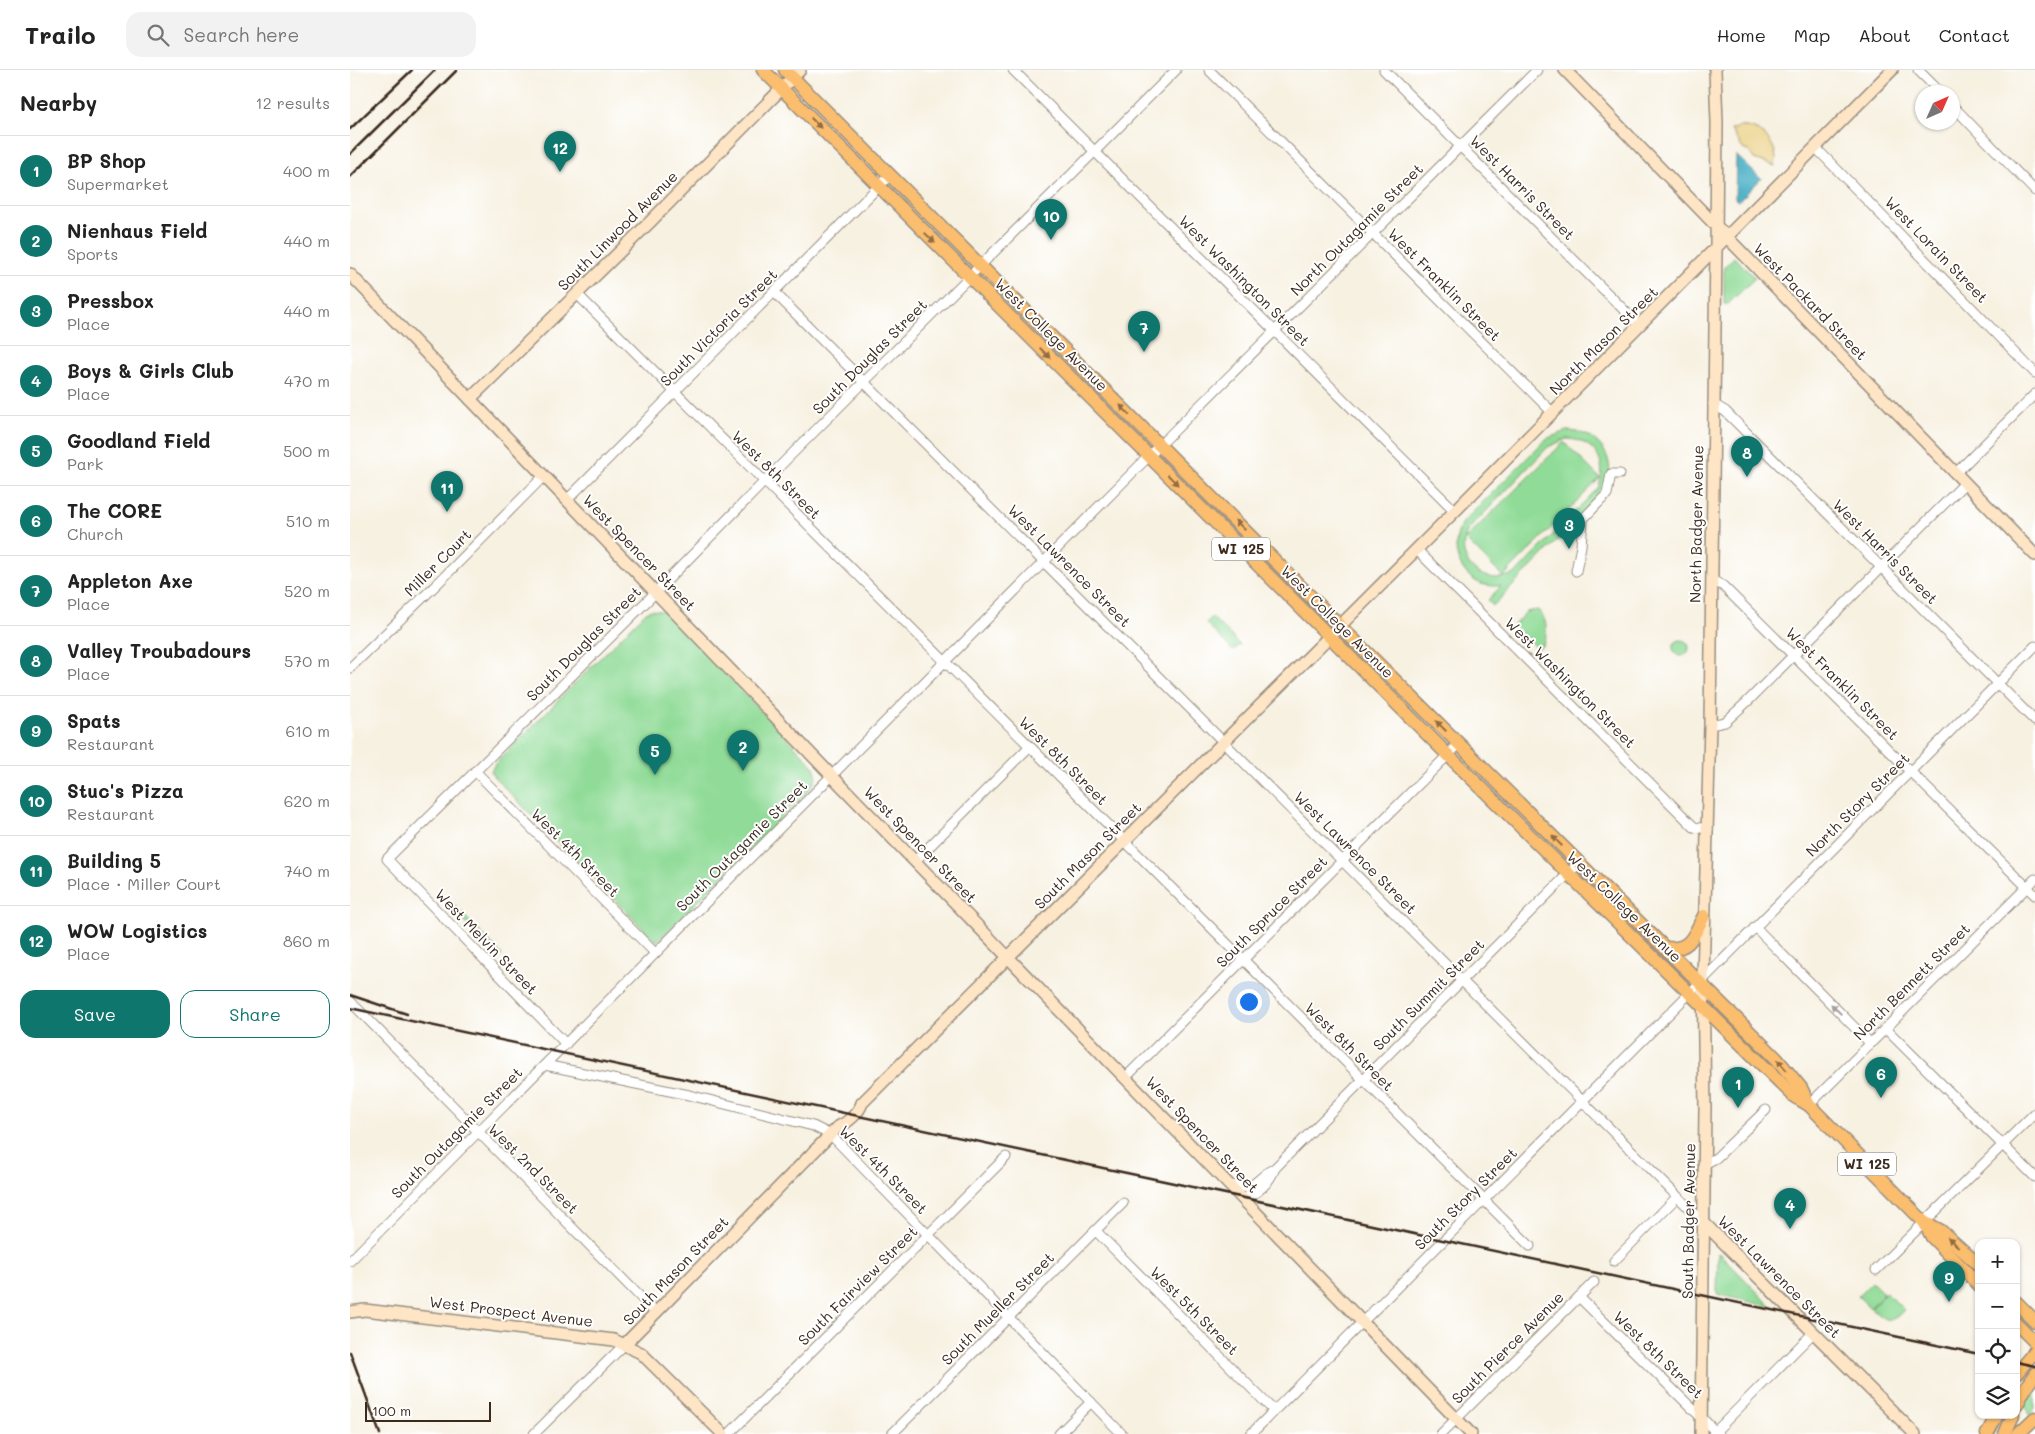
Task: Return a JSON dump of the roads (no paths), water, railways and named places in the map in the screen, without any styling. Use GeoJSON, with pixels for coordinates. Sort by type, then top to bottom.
{"type":"FeatureCollection","features":[{"type":"Feature","properties":{"kind":"main road","name":"West College Avenue"},"geometry":{"type":"LineString","coordinates":[[763,70],[789,78],[890,175],[980,265],[1154,451]]}},
{"type":"Feature","properties":{"kind":"main road","name":"West Packard Street"},"geometry":{"type":"LineString","coordinates":[[1565,70],[2035,555]]}},
{"type":"Feature","properties":{"kind":"main road","name":"North Badger Avenue"},"geometry":{"type":"LineString","coordinates":[[1702,982],[1710,725],[1717,122],[1715,70]]}},
{"type":"Feature","properties":{"kind":"main road","name":"North Mason Street"},"geometry":{"type":"LineString","coordinates":[[1335,631],[1553,414],[1892,70]]}},
{"type":"Feature","properties":{"kind":"main road","name":"West College Avenue"},"geometry":{"type":"LineString","coordinates":[[789,78],[836,144],[969,277],[1154,451],[1335,631],[1459,744],[1702,982],[1777,1059],[1801,1088],[1809,1105]]}},
{"type":"Feature","properties":{"kind":"main road","name":"South Linwood Avenue"},"geometry":{"type":"LineString","coordinates":[[470,399],[577,294],[789,78]]}},
{"type":"Feature","properties":{"kind":"main road"},"geometry":{"type":"LineString","coordinates":[[836,144],[843,142],[865,151]]}},
{"type":"Feature","properties":{"kind":"main road","name":"West Spencer Street"},"geometry":{"type":"LineString","coordinates":[[350,274],[831,775],[1244,1198],[1471,1434]]}},
{"type":"Feature","properties":{"kind":"main road","name":"West College Avenue"},"geometry":{"type":"LineString","coordinates":[[1335,631],[1448,755],[1794,1097],[1809,1105],[1924,1222],[1932,1237],[1978,1284]]}},
{"type":"Feature","properties":{"kind":"main road","name":"South Mason Street"},"geometry":{"type":"LineString","coordinates":[[625,1344],[834,1131],[840,1119],[855,1104],[862,1103],[1335,631]]}},
{"type":"Feature","properties":{"kind":"main road"},"geometry":{"type":"LineString","coordinates":[[1667,948],[1680,948],[1688,944],[1704,916]]}},
{"type":"Feature","properties":{"kind":"main road","name":"South Badger Avenue"},"geometry":{"type":"LineString","coordinates":[[1700,1434],[1704,1164],[1702,982]]}},
{"type":"Feature","properties":{"kind":"main road","name":"West Lawrence Street"},"geometry":{"type":"LineString","coordinates":[[1703,1222],[1915,1434]]}},
{"type":"Feature","properties":{"kind":"main road","name":"West College Avenue"},"geometry":{"type":"LineString","coordinates":[[1924,1222],[1941,1231],[1975,1261]]}},
{"type":"Feature","properties":{"kind":"main road"},"geometry":{"type":"LineString","coordinates":[[2020,1306],[2035,1320]]}},
{"type":"Feature","properties":{"kind":"main road","name":"West Prospect Avenue"},"geometry":{"type":"LineString","coordinates":[[350,1312],[365,1310],[614,1340],[641,1353],[723,1434]]}},
{"type":"Feature","properties":{"kind":"main road"},"geometry":{"type":"LineString","coordinates":[[2020,1327],[2035,1342]]}},
{"type":"Feature","properties":{"kind":"main road"},"geometry":{"type":"LineString","coordinates":[[2020,1369],[2035,1351]]}},
{"type":"Feature","properties":{"kind":"main road"},"geometry":{"type":"LineString","coordinates":[[2020,1398],[2035,1374]]}},
{"type":"Feature","properties":{"kind":"main road"},"geometry":{"type":"LineString","coordinates":[[2018,1434],[2035,1418]]}},
{"type":"Feature","properties":{"kind":"main road"},"geometry":{"type":"LineString","coordinates":[[1986,1434],[1994,1419]]}},
{"type":"Feature","properties":{"kind":"main road"},"geometry":{"type":"LineString","coordinates":[[2005,1434],[2011,1419]]}},
{"type":"Feature","properties":{"kind":"street","name":"West Washington Street"},"geometry":{"type":"LineString","coordinates":[[1013,70],[1455,511]]}},
{"type":"Feature","properties":{"kind":"street","name":"South Douglas Street"},"geometry":{"type":"LineString","coordinates":[[387,859],[656,593],[764,482],[1176,70]]}},
{"type":"Feature","properties":{"kind":"street","name":"West Franklin Street"},"geometry":{"type":"LineString","coordinates":[[1209,70],[1553,414]]}},
{"type":"Feature","properties":{"kind":"street","name":"West Harris Street"},"geometry":{"type":"LineString","coordinates":[[1384,70],[1640,326]]}},
{"type":"Feature","properties":{"kind":"street","name":"North Outagamie Street"},"geometry":{"type":"LineString","coordinates":[[1154,451],[1536,70]]}},
{"type":"Feature","properties":{"kind":"street"},"geometry":{"type":"LineString","coordinates":[[1918,70],[1933,85]]}},
{"type":"Feature","properties":{"kind":"street"},"geometry":{"type":"LineString","coordinates":[[1960,113],[2035,190]]}},
{"type":"Feature","properties":{"kind":"street","name":"West Lorain Street"},"geometry":{"type":"LineString","coordinates":[[1816,148],[2035,373]]}},
{"type":"Feature","properties":{"kind":"street","name":"South Victoria Street"},"geometry":{"type":"LineString","coordinates":[[568,500],[890,175]]}},
{"type":"Feature","properties":{"kind":"street","name":"West Lawrence Street"},"geometry":{"type":"LineString","coordinates":[[774,292],[1703,1222]]}},
{"type":"Feature","properties":{"kind":"street","name":"West 8th Street"},"geometry":{"type":"LineString","coordinates":[[577,294],[1530,1246]]}},
{"type":"Feature","properties":{"kind":"street"},"geometry":{"type":"LineString","coordinates":[[1956,473],[2035,394]]}},
{"type":"Feature","properties":{"kind":"street","name":"West Harris Street"},"geometry":{"type":"LineString","coordinates":[[1713,404],[1725,412],[2035,721]]}},
{"type":"Feature","properties":{"kind":"street","name":"South Outagamie Street"},"geometry":{"type":"LineString","coordinates":[[350,1261],[1154,451]]}},
{"type":"Feature","properties":{"kind":"street"},"geometry":{"type":"LineString","coordinates":[[1576,571],[1583,519],[1607,494],[1611,474],[1620,474]]}},
{"type":"Feature","properties":{"kind":"street","name":"Miller Court"},"geometry":{"type":"LineString","coordinates":[[350,668],[415,606],[544,476]]}},
{"type":"Feature","properties":{"kind":"street"},"geometry":{"type":"LineString","coordinates":[[1710,725],[1721,724],[1732,716],[1965,483]]}},
{"type":"Feature","properties":{"kind":"street","name":"West Washington Street"},"geometry":{"type":"LineString","coordinates":[[1417,550],[1694,827],[1708,830]]}},
{"type":"Feature","properties":{"kind":"street","name":"West Franklin Street"},"geometry":{"type":"LineString","coordinates":[[1712,580],[1724,586],[2035,895]]}},
{"type":"Feature","properties":{"kind":"street","name":"North Story Street"},"geometry":{"type":"LineString","coordinates":[[1702,982],[2035,646]]}},
{"type":"Feature","properties":{"kind":"street","name":"South Spruce Street"},"geometry":{"type":"LineString","coordinates":[[1125,1078],[1459,744]]}},
{"type":"Feature","properties":{"kind":"street"},"geometry":{"type":"LineString","coordinates":[[915,861],[1030,746]]}},
{"type":"Feature","properties":{"kind":"street","name":"West 4th Street"},"geometry":{"type":"LineString","coordinates":[[475,771],[655,953]]}},
{"type":"Feature","properties":{"kind":"street","name":"West Melvin Street"},"geometry":{"type":"LineString","coordinates":[[387,859],[566,1044]]}},
{"type":"Feature","properties":{"kind":"street","name":"South Summit Street"},"geometry":{"type":"LineString","coordinates":[[1230,1185],[1249,1188],[1275,1168],[1580,862]]}},
{"type":"Feature","properties":{"kind":"street","name":"North Bennett Street"},"geometry":{"type":"LineString","coordinates":[[1809,1105],[2035,880]]}},
{"type":"Feature","properties":{"kind":"street"},"geometry":{"type":"LineString","coordinates":[[1755,927],[1870,1043]]}},
{"type":"Feature","properties":{"kind":"street","name":"South Story Street"},"geometry":{"type":"LineString","coordinates":[[1251,1434],[1702,982]]}},
{"type":"Feature","properties":{"kind":"street","name":"West 2nd Street"},"geometry":{"type":"LineString","coordinates":[[350,1001],[656,1313]]}},
{"type":"Feature","properties":{"kind":"street"},"geometry":{"type":"LineString","coordinates":[[1886,1028],[2035,1177]]}},
{"type":"Feature","properties":{"kind":"street","name":"West 4th Street"},"geometry":{"type":"LineString","coordinates":[[545,1064],[688,1095],[834,1131],[928,1235],[1122,1434]]}},
{"type":"Feature","properties":{"kind":"street"},"geometry":{"type":"LineString","coordinates":[[1704,1164],[1716,1158],[1766,1110]]}},
{"type":"Feature","properties":{"kind":"street"},"geometry":{"type":"LineString","coordinates":[[1876,1270],[2035,1113]]}},
{"type":"Feature","properties":{"kind":"street","name":"South Fairview Street"},"geometry":{"type":"LineString","coordinates":[[729,1434],[1006,1157]]}},
{"type":"Feature","properties":{"kind":"street","name":"South Summit Street"},"geometry":{"type":"LineString","coordinates":[[1244,1198],[1259,1190],[1272,1176],[1275,1168]]}},
{"type":"Feature","properties":{"kind":"street"},"geometry":{"type":"LineString","coordinates":[[1614,1261],[1677,1197]]}},
{"type":"Feature","properties":{"kind":"street","name":"South Mueller Street"},"geometry":{"type":"LineString","coordinates":[[892,1434],[1123,1203]]}},
{"type":"Feature","properties":{"kind":"street","name":"West 5th Street"},"geometry":{"type":"LineString","coordinates":[[1096,1231],[1274,1411]]}},
{"type":"Feature","properties":{"kind":"street","name":"South Pierce Avenue"},"geometry":{"type":"LineString","coordinates":[[1441,1434],[1594,1282]]}},
{"type":"Feature","properties":{"kind":"street","name":"West 8th Street"},"geometry":{"type":"LineString","coordinates":[[1579,1297],[1715,1433]]}},
{"type":"Feature","properties":{"kind":"street"},"geometry":{"type":"LineString","coordinates":[[1715,1433],[1813,1332]]}},
{"type":"Feature","properties":{"kind":"street","name":"South Mason Street"},"geometry":{"type":"LineString","coordinates":[[534,1434],[625,1344]]}},
{"type":"Feature","properties":{"kind":"street"},"geometry":{"type":"LineString","coordinates":[[1059,1434],[1090,1402]]}},
{"type":"Feature","properties":{"kind":"water"},"geometry":{"type":"Polygon","coordinates":[[[1736,155],[1761,179],[1739,201],[1735,199],[1736,155]]]}},
{"type":"Feature","properties":{"kind":"railway"},"geometry":{"type":"LineString","coordinates":[[350,129],[412,70]]}},
{"type":"Feature","properties":{"kind":"railway"},"geometry":{"type":"LineString","coordinates":[[350,154],[435,70]]}},
{"type":"Feature","properties":{"kind":"railway"},"geometry":{"type":"LineString","coordinates":[[350,177],[457,70]]}},
{"type":"Feature","properties":{"kind":"railway"},"geometry":{"type":"LineString","coordinates":[[350,995],[407,1014]]}},
{"type":"Feature","properties":{"kind":"railway"},"geometry":{"type":"LineString","coordinates":[[350,1008],[1975,1353]]}},
{"type":"Feature","properties":{"kind":"railway"},"geometry":{"type":"LineString","coordinates":[[350,1352],[380,1434]]}},
{"type":"Feature","properties":{"kind":"railway"},"geometry":{"type":"LineString","coordinates":[[2020,1363],[2035,1366]]}},
{"type":"Feature","properties":{"kind":"place","name":"WOW Logistics"},"geometry":{"type":"Point","coordinates":[560,172]}},
{"type":"Feature","properties":{"kind":"place","name":"Stuc's Pizza"},"geometry":{"type":"Point","coordinates":[1051,240]}},
{"type":"Feature","properties":{"kind":"place","name":"Appleton Axe"},"geometry":{"type":"Point","coordinates":[1144,352]}},
{"type":"Feature","properties":{"kind":"place","name":"Valley Troubadours"},"geometry":{"type":"Point","coordinates":[1747,477]}},
{"type":"Feature","properties":{"kind":"place","name":"Building 5"},"geometry":{"type":"Point","coordinates":[447,512]}},
{"type":"Feature","properties":{"kind":"place","name":"Pressbox"},"geometry":{"type":"Point","coordinates":[1569,549]}},
{"type":"Feature","properties":{"kind":"place","name":"Nienhaus Field"},"geometry":{"type":"Point","coordinates":[743,771]}},
{"type":"Feature","properties":{"kind":"place","name":"Goodland Field"},"geometry":{"type":"Point","coordinates":[655,775]}},
{"type":"Feature","properties":{"kind":"place","name":"The CORE"},"geometry":{"type":"Point","coordinates":[1881,1098]}},
{"type":"Feature","properties":{"kind":"place","name":"BP Shop"},"geometry":{"type":"Point","coordinates":[1738,1108]}},
{"type":"Feature","properties":{"kind":"place","name":"Boys & Girls Club"},"geometry":{"type":"Point","coordinates":[1790,1229]}},
{"type":"Feature","properties":{"kind":"place","name":"Spats"},"geometry":{"type":"Point","coordinates":[1949,1302]}}]}
